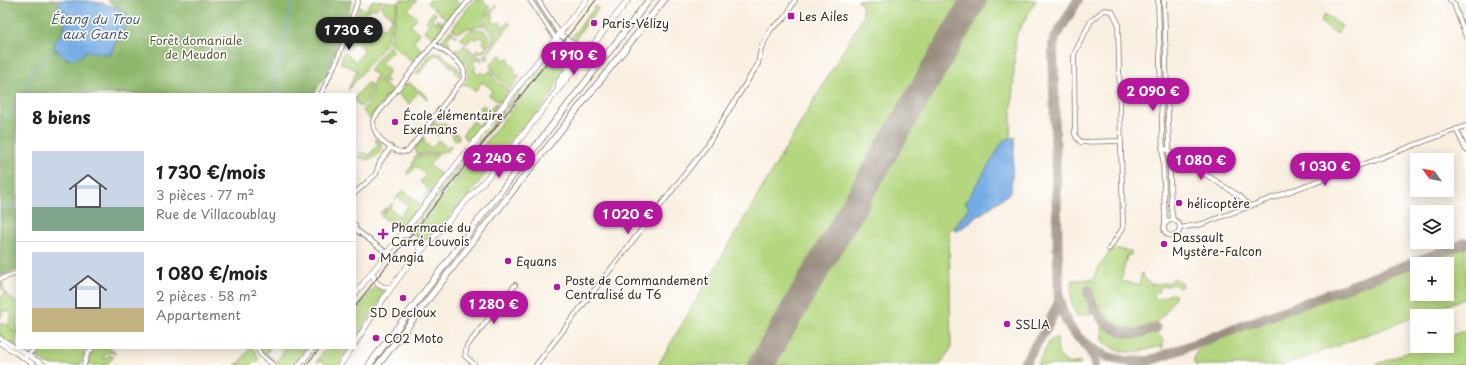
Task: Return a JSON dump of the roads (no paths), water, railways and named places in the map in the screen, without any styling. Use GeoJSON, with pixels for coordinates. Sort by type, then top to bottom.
{"type":"FeatureCollection","features":[{"type":"Feature","properties":{"kind":"highway"},"geometry":{"type":"LineString","coordinates":[[369,365],[481,217],[649,0]]}},
{"type":"Feature","properties":{"kind":"highway"},"geometry":{"type":"LineString","coordinates":[[378,365],[473,240],[664,0]]}},
{"type":"Feature","properties":{"kind":"main road"},"geometry":{"type":"LineString","coordinates":[[356,293],[586,0]]}},
{"type":"Feature","properties":{"kind":"main road"},"geometry":{"type":"LineString","coordinates":[[356,341],[391,288],[420,251],[486,180],[557,90],[580,58],[628,0]]}},
{"type":"Feature","properties":{"kind":"main road"},"geometry":{"type":"LineString","coordinates":[[560,34],[582,51],[580,58]]}},
{"type":"Feature","properties":{"kind":"main road"},"geometry":{"type":"LineString","coordinates":[[556,39],[580,58]]}},
{"type":"Feature","properties":{"kind":"main road"},"geometry":{"type":"LineString","coordinates":[[402,234],[411,235],[416,238],[420,251]]}},
{"type":"Feature","properties":{"kind":"main road"},"geometry":{"type":"LineString","coordinates":[[372,272],[376,283],[381,287],[391,288]]}},
{"type":"Feature","properties":{"kind":"main road"},"geometry":{"type":"LineString","coordinates":[[299,365],[312,349]]}},
{"type":"Feature","properties":{"kind":"main road"},"geometry":{"type":"LineString","coordinates":[[340,365],[351,349]]}},
{"type":"Feature","properties":{"kind":"street"},"geometry":{"type":"LineString","coordinates":[[321,93],[338,58],[358,0]]}},
{"type":"Feature","properties":{"kind":"street"},"geometry":{"type":"LineString","coordinates":[[434,44],[463,66],[465,72],[464,78],[408,151],[400,152],[377,135],[372,123],[434,44],[469,0]]}},
{"type":"Feature","properties":{"kind":"street"},"geometry":{"type":"LineString","coordinates":[[530,0],[556,39]]}},
{"type":"Feature","properties":{"kind":"street"},"geometry":{"type":"LineString","coordinates":[[538,0],[560,34]]}},
{"type":"Feature","properties":{"kind":"street"},"geometry":{"type":"LineString","coordinates":[[536,365],[706,147],[758,64],[760,48],[771,29],[785,18],[795,0]]}},
{"type":"Feature","properties":{"kind":"street"},"geometry":{"type":"LineString","coordinates":[[1158,0],[1164,229],[1168,236],[1176,235],[1180,228],[1202,224],[1466,126]]}},
{"type":"Feature","properties":{"kind":"street"},"geometry":{"type":"LineString","coordinates":[[1164,0],[1173,220],[1180,228]]}},
{"type":"Feature","properties":{"kind":"street"},"geometry":{"type":"LineString","coordinates":[[1450,0],[1454,4],[1466,38]]}},
{"type":"Feature","properties":{"kind":"street"},"geometry":{"type":"LineString","coordinates":[[1109,250],[1123,228],[1121,141],[1118,23],[1112,12],[1104,10],[1091,21],[1074,54],[1075,134],[1081,142],[1121,141]]}},
{"type":"Feature","properties":{"kind":"street"},"geometry":{"type":"LineString","coordinates":[[1456,129],[1466,150]]}},
{"type":"Feature","properties":{"kind":"street"},"geometry":{"type":"LineString","coordinates":[[356,192],[376,174],[380,162],[392,147]]}},
{"type":"Feature","properties":{"kind":"street"},"geometry":{"type":"LineString","coordinates":[[1162,147],[1241,198],[1249,206]]}},
{"type":"Feature","properties":{"kind":"street"},"geometry":{"type":"LineString","coordinates":[[1165,223],[1173,220]]}},
{"type":"Feature","properties":{"kind":"street"},"geometry":{"type":"LineString","coordinates":[[356,230],[387,253]]}},
{"type":"Feature","properties":{"kind":"street"},"geometry":{"type":"LineString","coordinates":[[0,279],[16,273]]}},
{"type":"Feature","properties":{"kind":"street"},"geometry":{"type":"LineString","coordinates":[[475,365],[465,356],[467,346],[515,285]]}},
{"type":"Feature","properties":{"kind":"street"},"geometry":{"type":"LineString","coordinates":[[0,338],[26,356],[35,365]]}},
{"type":"Feature","properties":{"kind":"street"},"geometry":{"type":"LineString","coordinates":[[0,343],[44,365]]}},
{"type":"Feature","properties":{"kind":"street"},"geometry":{"type":"LineString","coordinates":[[26,356],[35,349]]}},
{"type":"Feature","properties":{"kind":"street"},"geometry":{"type":"LineString","coordinates":[[84,365],[86,355],[90,349]]}},
{"type":"Feature","properties":{"kind":"street"},"geometry":{"type":"LineString","coordinates":[[258,349],[261,355],[272,365]]}},
{"type":"Feature","properties":{"kind":"water","name":"Étang du Trou aux Gants"},"geometry":{"type":"Polygon","coordinates":[[[58,0],[98,2],[117,8],[130,19],[128,24],[120,33],[110,55],[85,51],[82,56],[67,59],[57,50],[55,52],[54,43],[59,38],[64,28],[66,12],[58,6],[58,0]]]}},
{"type":"Feature","properties":{"kind":"water"},"geometry":{"type":"Polygon","coordinates":[[[1015,137],[1011,192],[958,231],[954,229],[969,206],[965,203],[1004,140],[1015,137]]]}},
{"type":"Feature","properties":{"kind":"waterway"},"geometry":{"type":"LineString","coordinates":[[277,93],[273,79],[285,39],[292,0]]}},
{"type":"Feature","properties":{"kind":"waterway"},"geometry":{"type":"LineString","coordinates":[[27,93],[31,73],[38,65],[55,52]]}},
{"type":"Feature","properties":{"kind":"waterway"},"geometry":{"type":"LineString","coordinates":[[0,120],[16,109]]}},
{"type":"Feature","properties":{"kind":"waterway"},"geometry":{"type":"LineString","coordinates":[[0,207],[16,206]]}},
{"type":"Feature","properties":{"kind":"tram line"},"geometry":{"type":"LineString","coordinates":[[356,305],[596,0]]}},
{"type":"Feature","properties":{"kind":"tram line"},"geometry":{"type":"LineString","coordinates":[[306,365],[319,349]]}},
{"type":"Feature","properties":{"kind":"place","name":"Les Ailes"},"geometry":{"type":"Point","coordinates":[791,16]}},
{"type":"Feature","properties":{"kind":"place","name":"Paris-Vélizy"},"geometry":{"type":"Point","coordinates":[594,23]}},
{"type":"Feature","properties":{"kind":"place","name":"École élémentaire Exelmans"},"geometry":{"type":"Point","coordinates":[395,122]}},
{"type":"Feature","properties":{"kind":"place","name":"hélicoptère"},"geometry":{"type":"Point","coordinates":[1179,203]}},
{"type":"Feature","properties":{"kind":"place","name":"Pharmacie du Carré Louvois"},"geometry":{"type":"Point","coordinates":[383,234]}},
{"type":"Feature","properties":{"kind":"place","name":"Dassault Mystère-Falcon"},"geometry":{"type":"Point","coordinates":[1164,244]}},
{"type":"Feature","properties":{"kind":"place","name":"Mangia"},"geometry":{"type":"Point","coordinates":[372,257]}},
{"type":"Feature","properties":{"kind":"place","name":"Equans"},"geometry":{"type":"Point","coordinates":[508,261]}},
{"type":"Feature","properties":{"kind":"place","name":"Poste de Commandement Centralisé du T6"},"geometry":{"type":"Point","coordinates":[557,287]}},
{"type":"Feature","properties":{"kind":"place","name":"SD Decloux"},"geometry":{"type":"Point","coordinates":[403,298]}},
{"type":"Feature","properties":{"kind":"place","name":"SSLIA"},"geometry":{"type":"Point","coordinates":[1007,324]}},
{"type":"Feature","properties":{"kind":"place","name":"CO2 Moto"},"geometry":{"type":"Point","coordinates":[376,338]}},
{"type":"Feature","properties":{"kind":"park label","name":"Forêt domaniale de Meudon"},"geometry":{"type":"Point","coordinates":[196,47]}}]}
